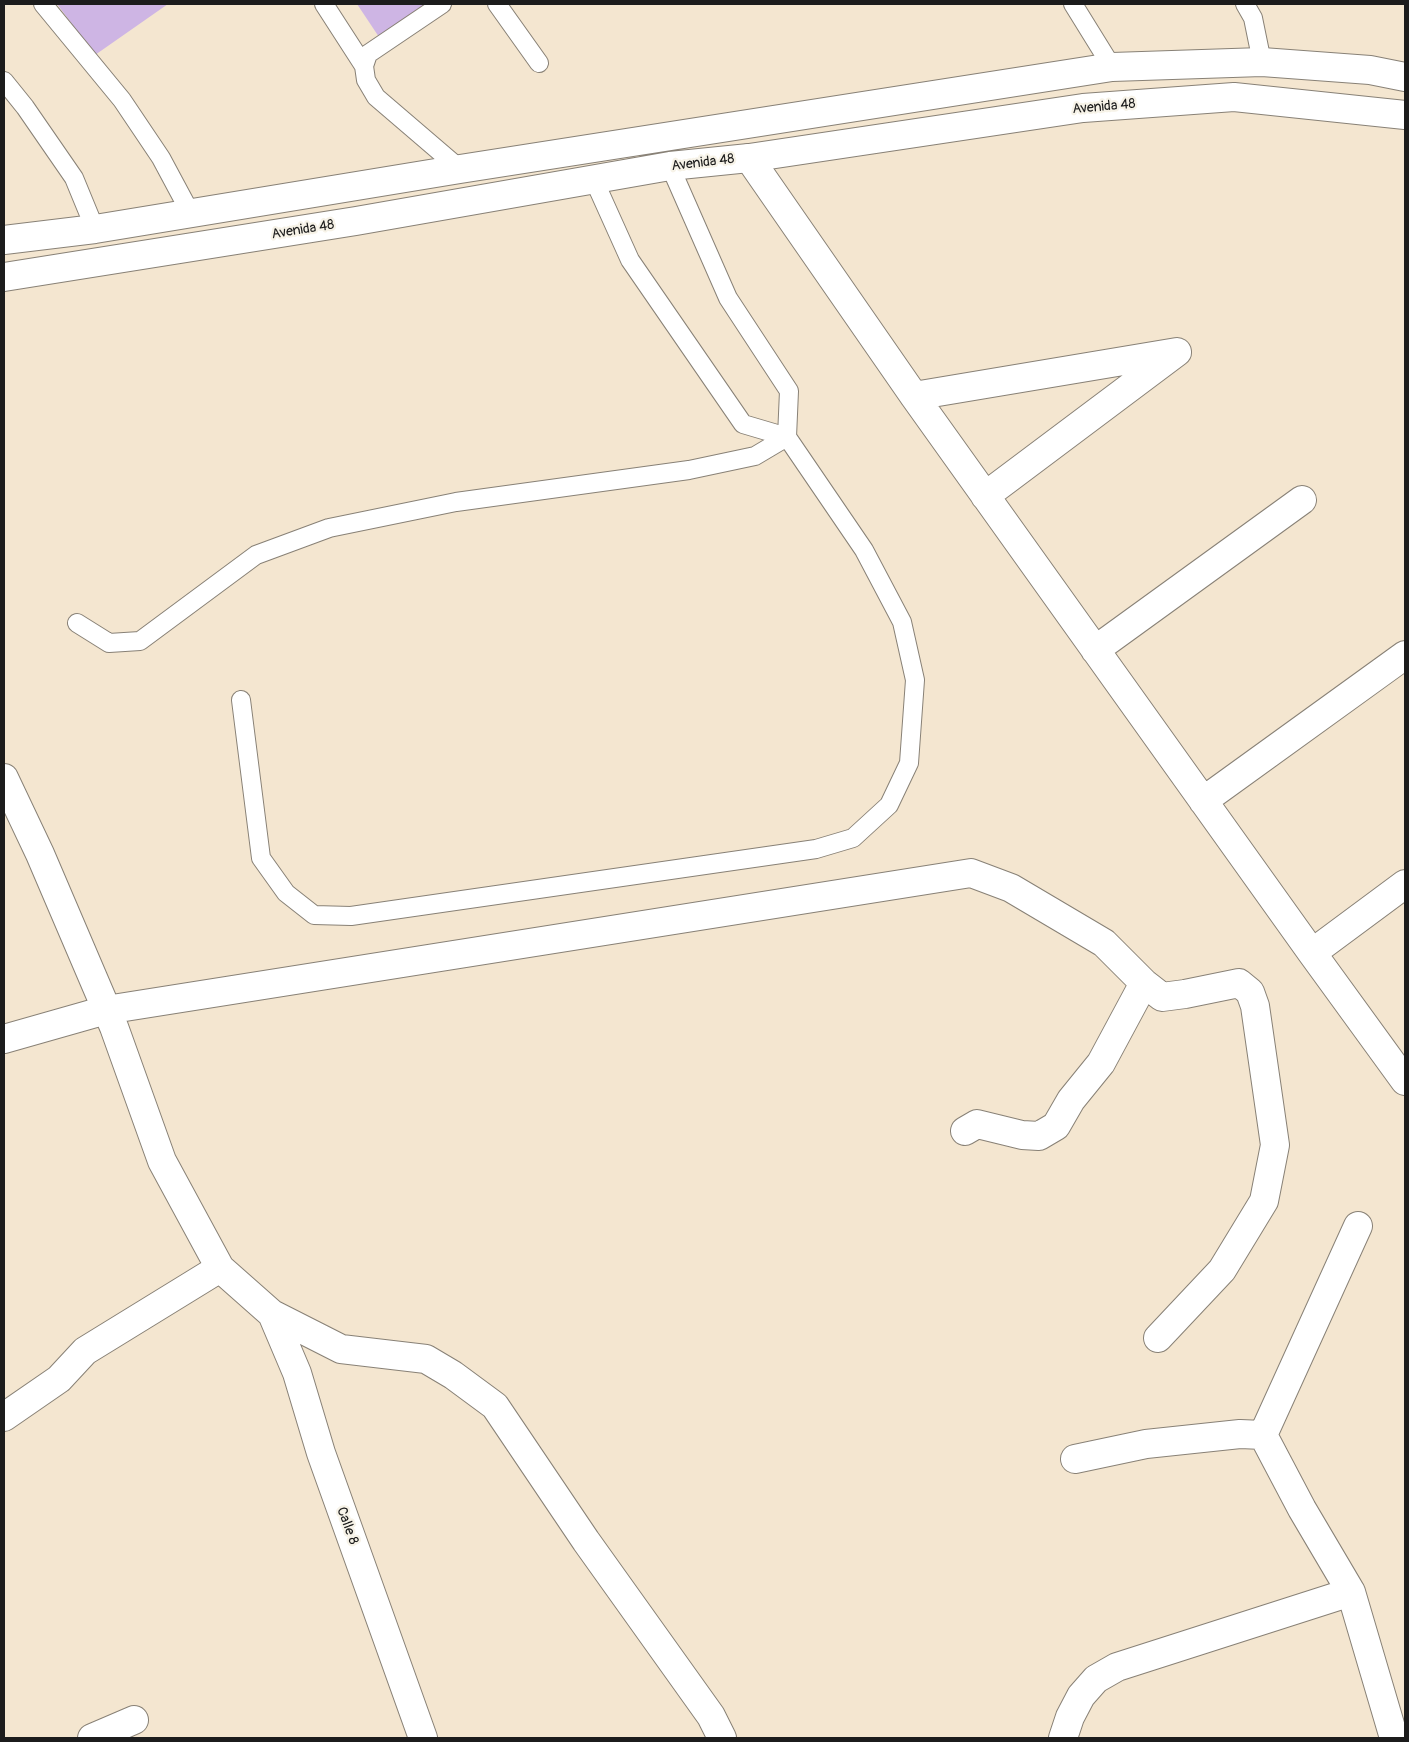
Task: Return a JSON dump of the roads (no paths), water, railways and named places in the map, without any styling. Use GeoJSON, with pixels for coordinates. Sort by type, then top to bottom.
{"type":"FeatureCollection","features":[{"type":"Feature","properties":{"kind":"main road"},"geometry":{"type":"LineString","coordinates":[[4,240],[95,229],[460,168],[1112,67],[1262,62],[1370,70],[1405,76]]}},
{"type":"Feature","properties":{"kind":"main road","name":"Avenida 48"},"geometry":{"type":"LineString","coordinates":[[4,277],[346,223],[670,166],[749,158],[1083,108],[1234,97],[1405,115]]}},
{"type":"Feature","properties":{"kind":"main road"},"geometry":{"type":"LineString","coordinates":[[749,158],[985,496],[1405,1081]]}},
{"type":"Feature","properties":{"kind":"main road"},"geometry":{"type":"LineString","coordinates":[[914,396],[1177,352],[985,496]]}},
{"type":"Feature","properties":{"kind":"main road"},"geometry":{"type":"LineString","coordinates":[[1095,650],[1302,500]]}},
{"type":"Feature","properties":{"kind":"main road"},"geometry":{"type":"LineString","coordinates":[[1203,801],[1405,655]]}},
{"type":"Feature","properties":{"kind":"main road"},"geometry":{"type":"LineString","coordinates":[[4,778],[40,854],[106,1010],[162,1161],[220,1268],[272,1314],[341,1349],[426,1359],[453,1375],[494,1406],[586,1541],[712,1716],[722,1738]]}},
{"type":"Feature","properties":{"kind":"main road"},"geometry":{"type":"LineString","coordinates":[[4,1039],[106,1010],[971,873],[1011,888],[1104,943],[1144,983],[1162,997],[1186,994],[1238,982],[1250,992],[1255,1006],[1275,1145],[1264,1201],[1222,1270],[1158,1338]]}},
{"type":"Feature","properties":{"kind":"main road"},"geometry":{"type":"LineString","coordinates":[[1312,953],[1405,884]]}},
{"type":"Feature","properties":{"kind":"main road"},"geometry":{"type":"LineString","coordinates":[[965,1131],[978,1124],[1022,1135],[1039,1136],[1056,1126],[1071,1100],[1101,1063],[1144,983]]}},
{"type":"Feature","properties":{"kind":"main road"},"geometry":{"type":"LineString","coordinates":[[1263,1435],[1358,1226]]}},
{"type":"Feature","properties":{"kind":"main road"},"geometry":{"type":"LineString","coordinates":[[4,1417],[59,1379],[85,1351],[220,1268]]}},
{"type":"Feature","properties":{"kind":"main road","name":"Calle 8"},"geometry":{"type":"LineString","coordinates":[[272,1314],[297,1373],[321,1453],[422,1738]]}},
{"type":"Feature","properties":{"kind":"main road"},"geometry":{"type":"LineString","coordinates":[[1075,1459],[1146,1444],[1240,1434],[1263,1435]]}},
{"type":"Feature","properties":{"kind":"main road"},"geometry":{"type":"LineString","coordinates":[[1263,1435],[1302,1509],[1351,1592],[1394,1738]]}},
{"type":"Feature","properties":{"kind":"main road"},"geometry":{"type":"LineString","coordinates":[[1063,1738],[1070,1717],[1081,1696],[1096,1679],[1117,1667],[1351,1592]]}},
{"type":"Feature","properties":{"kind":"main road"},"geometry":{"type":"LineString","coordinates":[[92,1738],[134,1720]]}},
{"type":"Feature","properties":{"kind":"lane"},"geometry":{"type":"LineString","coordinates":[[43,4],[122,100],[161,158],[191,214]]}},
{"type":"Feature","properties":{"kind":"lane"},"geometry":{"type":"LineString","coordinates":[[324,4],[364,66],[366,80],[376,96],[460,168]]}},
{"type":"Feature","properties":{"kind":"lane"},"geometry":{"type":"LineString","coordinates":[[364,66],[368,54],[442,4]]}},
{"type":"Feature","properties":{"kind":"lane"},"geometry":{"type":"LineString","coordinates":[[497,4],[539,63]]}},
{"type":"Feature","properties":{"kind":"lane"},"geometry":{"type":"LineString","coordinates":[[1073,4],[1112,67]]}},
{"type":"Feature","properties":{"kind":"lane"},"geometry":{"type":"LineString","coordinates":[[1245,4],[1253,18],[1262,62]]}},
{"type":"Feature","properties":{"kind":"lane"},"geometry":{"type":"LineString","coordinates":[[4,81],[25,107],[74,178],[95,229]]}},
{"type":"Feature","properties":{"kind":"lane"},"geometry":{"type":"LineString","coordinates":[[241,700],[261,858],[286,893],[314,915],[352,916],[816,849],[853,838],[889,805],[909,763],[915,680],[902,622],[868,558],[787,437],[789,392],[728,298],[670,166]]}},
{"type":"Feature","properties":{"kind":"lane"},"geometry":{"type":"LineString","coordinates":[[594,180],[630,260],[743,424],[787,437]]}},
{"type":"Feature","properties":{"kind":"lane"},"geometry":{"type":"LineString","coordinates":[[77,623],[109,643],[140,641],[256,555],[330,528],[456,502],[689,470],[755,456],[787,437]]}}]}
